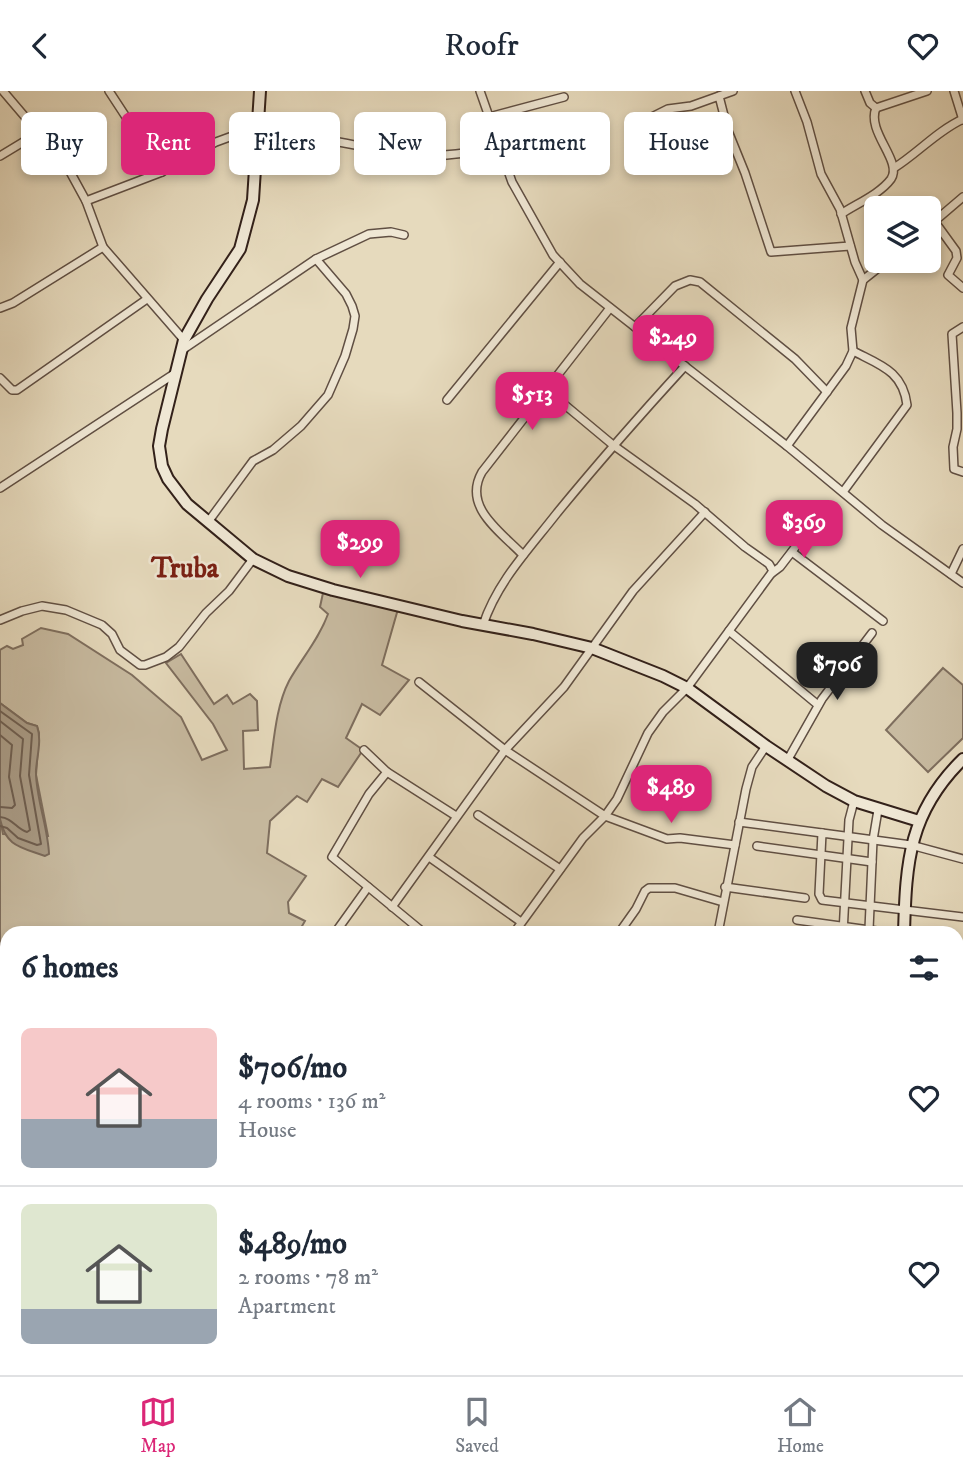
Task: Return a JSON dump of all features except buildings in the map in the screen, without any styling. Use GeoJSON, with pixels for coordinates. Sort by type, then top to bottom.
{"type":"FeatureCollection","features":[{"type":"Feature","properties":{"kind":"street"},"geometry":{"type":"LineString","coordinates":[[3,91],[21,112]]}},
{"type":"Feature","properties":{"kind":"street"},"geometry":{"type":"LineString","coordinates":[[109,91],[123,112]]}},
{"type":"Feature","properties":{"kind":"street"},"geometry":{"type":"LineString","coordinates":[[258,112],[260,91],[269,91]]}},
{"type":"Feature","properties":{"kind":"street"},"geometry":{"type":"LineString","coordinates":[[480,91],[487,112]]}},
{"type":"Feature","properties":{"kind":"street"},"geometry":{"type":"LineString","coordinates":[[662,112],[691,106],[733,91]]}},
{"type":"Feature","properties":{"kind":"street"},"geometry":{"type":"LineString","coordinates":[[788,446],[846,366],[853,351],[851,328],[863,280],[841,214],[821,174],[807,122],[795,91]]}},
{"type":"Feature","properties":{"kind":"street"},"geometry":{"type":"LineString","coordinates":[[865,91],[870,103],[876,108]]}},
{"type":"Feature","properties":{"kind":"street"},"geometry":{"type":"LineString","coordinates":[[898,91],[901,100]]}},
{"type":"Feature","properties":{"kind":"street"},"geometry":{"type":"LineString","coordinates":[[876,108],[927,91]]}},
{"type":"Feature","properties":{"kind":"street"},"geometry":{"type":"LineString","coordinates":[[894,168],[911,157],[941,130],[963,119],[954,91]]}},
{"type":"Feature","properties":{"kind":"street"},"geometry":{"type":"LineString","coordinates":[[719,96],[728,131],[771,252],[850,246]]}},
{"type":"Feature","properties":{"kind":"street"},"geometry":{"type":"LineString","coordinates":[[508,112],[564,97]]}},
{"type":"Feature","properties":{"kind":"street"},"geometry":{"type":"LineString","coordinates":[[841,214],[884,186],[892,177],[894,168],[873,120],[876,108]]}},
{"type":"Feature","properties":{"kind":"street"},"geometry":{"type":"LineString","coordinates":[[0,156],[21,143]]}},
{"type":"Feature","properties":{"kind":"street"},"geometry":{"type":"LineString","coordinates":[[340,143],[391,153],[424,156],[460,154]]}},
{"type":"Feature","properties":{"kind":"street"},"geometry":{"type":"LineString","coordinates":[[70,175],[86,201],[103,247],[183,345]]}},
{"type":"Feature","properties":{"kind":"street"},"geometry":{"type":"LineString","coordinates":[[86,201],[154,175]]}},
{"type":"Feature","properties":{"kind":"street"},"geometry":{"type":"LineString","coordinates":[[254,175],[253,200],[240,249],[207,299],[183,345],[174,374],[160,437],[160,456],[168,479],[177,492],[253,559],[271,568],[312,584],[592,648],[622,658],[687,688],[826,786],[854,801],[919,821]]}},
{"type":"Feature","properties":{"kind":"street"},"geometry":{"type":"LineString","coordinates":[[510,175],[524,206],[560,262],[580,284],[788,446],[882,525],[963,583]]}},
{"type":"Feature","properties":{"kind":"street"},"geometry":{"type":"LineString","coordinates":[[941,216],[963,197]]}},
{"type":"Feature","properties":{"kind":"street"},"geometry":{"type":"LineString","coordinates":[[183,345],[316,260],[369,234],[391,232],[404,235]]}},
{"type":"Feature","properties":{"kind":"street"},"geometry":{"type":"LineString","coordinates":[[941,233],[952,243],[960,259],[948,275],[963,288]]}},
{"type":"Feature","properties":{"kind":"street"},"geometry":{"type":"LineString","coordinates":[[0,308],[13,303],[103,247]]}},
{"type":"Feature","properties":{"kind":"street"},"geometry":{"type":"LineString","coordinates":[[208,522],[253,461],[273,450],[301,426],[328,395],[341,366],[354,329],[355,316],[346,294],[316,260]]}},
{"type":"Feature","properties":{"kind":"street"},"geometry":{"type":"LineString","coordinates":[[447,400],[560,262]]}},
{"type":"Feature","properties":{"kind":"street"},"geometry":{"type":"LineString","coordinates":[[863,280],[872,273]]}},
{"type":"Feature","properties":{"kind":"street"},"geometry":{"type":"LineString","coordinates":[[635,327],[675,286],[690,279],[700,282],[795,359],[827,392]]}},
{"type":"Feature","properties":{"kind":"street"},"geometry":{"type":"LineString","coordinates":[[0,378],[12,390],[17,390],[147,299]]}},
{"type":"Feature","properties":{"kind":"street"},"geometry":{"type":"LineString","coordinates":[[523,555],[480,509],[475,496],[475,484],[610,308]]}},
{"type":"Feature","properties":{"kind":"street"},"geometry":{"type":"LineString","coordinates":[[963,327],[952,334],[957,421],[953,463],[954,469],[963,472]]}},
{"type":"Feature","properties":{"kind":"street"},"geometry":{"type":"LineString","coordinates":[[843,492],[907,405],[905,392],[897,377],[853,351]]}},
{"type":"Feature","properties":{"kind":"street"},"geometry":{"type":"LineString","coordinates":[[483,625],[491,602],[523,555],[613,445],[685,366]]}},
{"type":"Feature","properties":{"kind":"street"},"geometry":{"type":"LineString","coordinates":[[0,488],[174,374]]}},
{"type":"Feature","properties":{"kind":"street"},"geometry":{"type":"LineString","coordinates":[[547,390],[613,445],[705,512],[768,564],[772,573]]}},
{"type":"Feature","properties":{"kind":"street"},"geometry":{"type":"LineString","coordinates":[[392,907],[505,750],[564,687],[633,591],[705,512]]}},
{"type":"Feature","properties":{"kind":"street"},"geometry":{"type":"LineString","coordinates":[[518,926],[583,838],[605,816],[617,799],[648,733],[663,712],[687,688],[772,573],[780,567],[813,524]]}},
{"type":"Feature","properties":{"kind":"street"},"geometry":{"type":"LineString","coordinates":[[951,574],[963,549]]}},
{"type":"Feature","properties":{"kind":"street"},"geometry":{"type":"LineString","coordinates":[[792,552],[883,621]]}},
{"type":"Feature","properties":{"kind":"street"},"geometry":{"type":"LineString","coordinates":[[0,620],[42,606],[66,610],[102,625],[112,633],[120,650],[137,663],[145,665],[166,657],[179,646],[206,613],[229,591],[253,559]]}},
{"type":"Feature","properties":{"kind":"street"},"geometry":{"type":"LineString","coordinates":[[729,631],[818,705]]}},
{"type":"Feature","properties":{"kind":"street"},"geometry":{"type":"LineString","coordinates":[[788,761],[818,705],[872,633]]}},
{"type":"Feature","properties":{"kind":"street"},"geometry":{"type":"LineString","coordinates":[[419,681],[505,750],[605,816],[667,839],[680,838],[735,845]]}},
{"type":"Feature","properties":{"kind":"street"},"geometry":{"type":"LineString","coordinates":[[719,926],[738,822],[752,767],[766,746]]}},
{"type":"Feature","properties":{"kind":"street"},"geometry":{"type":"LineString","coordinates":[[364,750],[387,772],[456,816]]}},
{"type":"Feature","properties":{"kind":"street"},"geometry":{"type":"LineString","coordinates":[[904,926],[911,845],[919,821],[939,787],[963,759]]}},
{"type":"Feature","properties":{"kind":"street"},"geometry":{"type":"LineString","coordinates":[[387,772],[369,794],[332,854],[335,860],[415,926]]}},
{"type":"Feature","properties":{"kind":"street"},"geometry":{"type":"LineString","coordinates":[[843,926],[849,820],[854,801]]}},
{"type":"Feature","properties":{"kind":"street"},"geometry":{"type":"LineString","coordinates":[[869,926],[873,840],[878,810]]}},
{"type":"Feature","properties":{"kind":"street"},"geometry":{"type":"LineString","coordinates":[[478,815],[560,869]]}},
{"type":"Feature","properties":{"kind":"street"},"geometry":{"type":"LineString","coordinates":[[738,822],[911,845],[963,859]]}},
{"type":"Feature","properties":{"kind":"street"},"geometry":{"type":"LineString","coordinates":[[821,833],[820,898],[963,917]]}},
{"type":"Feature","properties":{"kind":"street"},"geometry":{"type":"LineString","coordinates":[[757,846],[872,862]]}},
{"type":"Feature","properties":{"kind":"street"},"geometry":{"type":"LineString","coordinates":[[429,857],[521,922]]}},
{"type":"Feature","properties":{"kind":"street"},"geometry":{"type":"LineString","coordinates":[[340,926],[368,887]]}},
{"type":"Feature","properties":{"kind":"street"},"geometry":{"type":"LineString","coordinates":[[725,887],[805,898]]}},
{"type":"Feature","properties":{"kind":"street"},"geometry":{"type":"LineString","coordinates":[[624,926],[649,888],[675,888],[723,902]]}},
{"type":"Feature","properties":{"kind":"street"},"geometry":{"type":"LineString","coordinates":[[797,920],[828,926]]}},
{"type":"Feature","properties":{"kind":"shaded area"},"geometry":{"type":"Polygon","coordinates":[[[323,593],[398,609],[382,665],[409,680],[380,715],[362,704],[346,738],[363,750],[338,787],[322,779],[307,802],[297,796],[270,821],[267,853],[306,876],[288,902],[289,913],[305,921],[302,926],[0,926],[0,819],[3,834],[48,836],[36,775],[39,733],[37,726],[27,723],[0,703],[0,650],[7,646],[13,649],[23,645],[22,639],[41,628],[68,634],[132,675],[181,717],[202,760],[227,750],[213,724],[166,663],[181,654],[214,704],[227,695],[233,704],[250,694],[257,701],[258,730],[243,731],[244,769],[270,767],[281,701],[289,681],[320,632],[328,614],[320,607],[323,593]]]}},
{"type":"Feature","properties":{"kind":"shaded area"},"geometry":{"type":"Polygon","coordinates":[[[943,668],[963,685],[963,738],[928,772],[886,730],[943,668]]]}},
{"type":"Feature","properties":{"kind":"water"},"geometry":{"type":"Polygon","coordinates":[[[0,703],[27,723],[37,726],[39,742],[36,780],[49,854],[45,856],[11,841],[0,819],[0,703]]]}},
{"type":"Feature","properties":{"kind":"district","name":"Truba"},"geometry":{"type":"Point","coordinates":[185,567]}}]}
